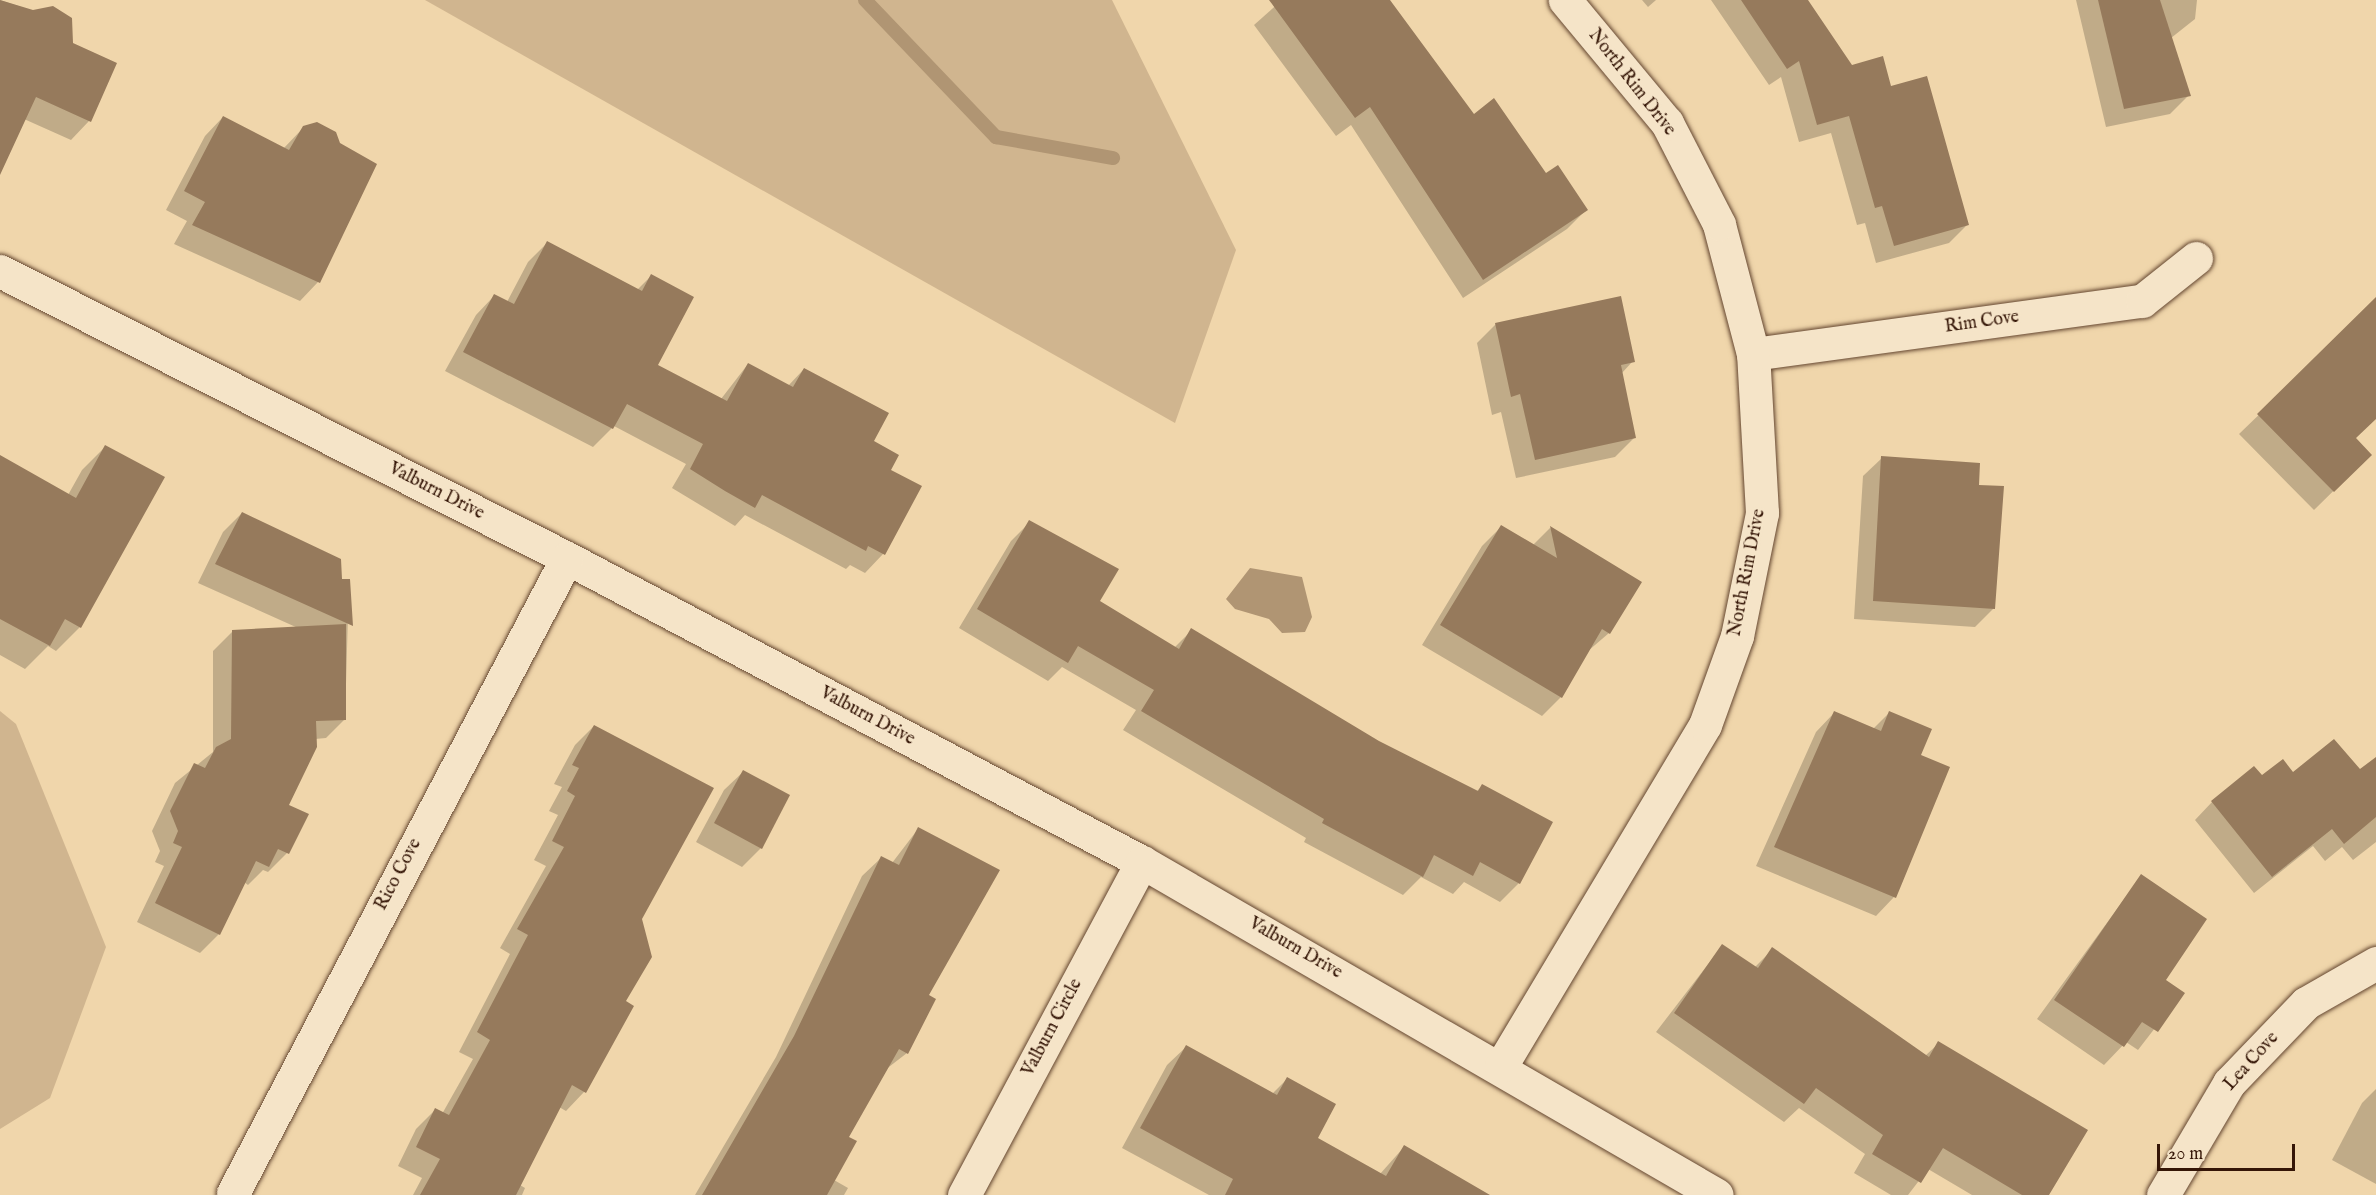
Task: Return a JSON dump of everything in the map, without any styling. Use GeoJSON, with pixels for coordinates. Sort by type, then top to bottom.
{"type":"FeatureCollection","features":[{"type":"Feature","properties":{"kind":"street","name":"North Rim Drive"},"geometry":{"type":"LineString","coordinates":[[1501,1066],[1705,724],[1737,636],[1762,513],[1753,354],[1719,224],[1667,123],[1565,0]]}},
{"type":"Feature","properties":{"kind":"street","name":"Rim Cove"},"geometry":{"type":"LineString","coordinates":[[1753,354],[2142,302],[2196,258]]}},
{"type":"Feature","properties":{"kind":"street","name":"Valburn Drive"},"geometry":{"type":"LineString","coordinates":[[0,271],[567,558],[1142,862],[1501,1066],[1717,1195]]}},
{"type":"Feature","properties":{"kind":"street","name":"Rico Cove"},"geometry":{"type":"LineString","coordinates":[[233,1192],[567,558]]}},
{"type":"Feature","properties":{"kind":"street","name":"Valburn Circle"},"geometry":{"type":"LineString","coordinates":[[964,1195],[1142,862]]}},
{"type":"Feature","properties":{"kind":"street","name":"Lea Cove"},"geometry":{"type":"LineString","coordinates":[[2163,1195],[2229,1083],[2306,1003],[2376,963]]}},
{"type":"Feature","properties":{"kind":"shaded area"},"geometry":{"type":"Polygon","coordinates":[[[425,0],[1112,0],[1236,250],[1175,423],[425,0]]]}},
{"type":"Feature","properties":{"kind":"shaded area"},"geometry":{"type":"Polygon","coordinates":[[[1250,568],[1302,577],[1312,617],[1305,632],[1282,633],[1269,619],[1235,609],[1226,599],[1250,568]]]}},
{"type":"Feature","properties":{"kind":"shaded area"},"geometry":{"type":"Polygon","coordinates":[[[0,711],[16,724],[106,947],[50,1098],[0,1129],[0,711]]]}},
{"type":"Feature","properties":{"kind":"building"},"geometry":{"type":"Polygon","coordinates":[[[0,0],[33,10],[53,6],[72,18],[73,43],[117,63],[91,122],[36,97],[0,175],[0,0]]]}},
{"type":"Feature","properties":{"kind":"building"},"geometry":{"type":"Polygon","coordinates":[[[1269,0],[1390,0],[1474,114],[1494,98],[1546,173],[1558,165],[1588,210],[1483,280],[1370,107],[1355,118],[1269,0]]]}},
{"type":"Feature","properties":{"kind":"building"},"geometry":{"type":"Polygon","coordinates":[[[1741,0],[1808,0],[1852,65],[1883,56],[1891,86],[1927,76],[1969,225],[1894,246],[1882,206],[1875,208],[1849,116],[1817,125],[1799,61],[1787,69],[1741,0]]]}},
{"type":"Feature","properties":{"kind":"building"},"geometry":{"type":"Polygon","coordinates":[[[2098,0],[2160,0],[2191,96],[2124,109],[2098,0]]]}},
{"type":"Feature","properties":{"kind":"building"},"geometry":{"type":"Polygon","coordinates":[[[223,116],[289,150],[303,126],[317,122],[336,132],[340,143],[377,164],[320,283],[192,225],[205,202],[184,191],[223,116]]]}},
{"type":"Feature","properties":{"kind":"building"},"geometry":{"type":"Polygon","coordinates":[[[547,241],[642,291],[651,274],[694,297],[658,365],[727,401],[748,363],[793,387],[804,368],[889,413],[874,441],[899,455],[891,470],[922,486],[885,555],[868,546],[866,551],[762,495],[755,508],[725,491],[690,469],[703,444],[627,404],[613,429],[463,352],[494,294],[514,304],[547,241]]]}},
{"type":"Feature","properties":{"kind":"building"},"geometry":{"type":"Polygon","coordinates":[[[1621,296],[1635,362],[1621,365],[1636,438],[1535,460],[1520,394],[1511,397],[1495,323],[1621,296]]]}},
{"type":"Feature","properties":{"kind":"building"},"geometry":{"type":"Polygon","coordinates":[[[2376,297],[2376,419],[2356,438],[2372,455],[2334,492],[2257,414],[2376,297]]]}},
{"type":"Feature","properties":{"kind":"building"},"geometry":{"type":"Polygon","coordinates":[[[105,445],[165,477],[81,628],[65,619],[50,646],[0,619],[0,455],[76,498],[105,445]]]}},
{"type":"Feature","properties":{"kind":"building"},"geometry":{"type":"Polygon","coordinates":[[[1881,456],[1980,463],[1979,485],[2004,486],[1995,609],[1873,601],[1881,456]]]}},
{"type":"Feature","properties":{"kind":"building"},"geometry":{"type":"Polygon","coordinates":[[[242,512],[341,559],[342,579],[350,579],[353,626],[215,564],[242,512]]]}},
{"type":"Feature","properties":{"kind":"building"},"geometry":{"type":"Polygon","coordinates":[[[1029,520],[1119,569],[1100,601],[1179,649],[1191,628],[1379,741],[1478,791],[1482,784],[1553,822],[1520,884],[1480,862],[1473,876],[1434,855],[1423,877],[1322,823],[1324,819],[1141,711],[1154,690],[1078,646],[1068,663],[977,609],[1029,520]]]}},
{"type":"Feature","properties":{"kind":"building"},"geometry":{"type":"Polygon","coordinates":[[[1501,525],[1557,558],[1550,526],[1642,582],[1610,634],[1602,629],[1562,698],[1440,625],[1501,525]]]}},
{"type":"Feature","properties":{"kind":"building"},"geometry":{"type":"Polygon","coordinates":[[[346,624],[346,720],[316,721],[317,747],[289,805],[309,814],[289,854],[278,849],[269,867],[256,861],[220,935],[155,903],[182,847],[173,843],[178,831],[170,811],[194,763],[205,768],[216,747],[231,739],[232,630],[346,624]]]}},
{"type":"Feature","properties":{"kind":"building"},"geometry":{"type":"Polygon","coordinates":[[[1834,711],[1881,731],[1889,711],[1932,729],[1921,755],[1950,767],[1896,898],[1774,847],[1834,711]]]}},
{"type":"Feature","properties":{"kind":"building"},"geometry":{"type":"Polygon","coordinates":[[[594,725],[714,788],[642,919],[652,957],[626,1001],[634,1006],[586,1093],[572,1085],[516,1195],[420,1195],[440,1159],[416,1147],[435,1108],[449,1115],[490,1040],[477,1032],[528,935],[517,929],[564,847],[552,841],[575,796],[567,791],[579,768],[572,765],[594,725]]]}},
{"type":"Feature","properties":{"kind":"building"},"geometry":{"type":"Polygon","coordinates":[[[2334,739],[2360,769],[2376,757],[2376,817],[2344,844],[2332,829],[2272,877],[2211,801],[2254,766],[2262,775],[2283,759],[2293,772],[2334,739]]]}},
{"type":"Feature","properties":{"kind":"building"},"geometry":{"type":"Polygon","coordinates":[[[743,770],[790,795],[762,849],[714,823],[743,770]]]}},
{"type":"Feature","properties":{"kind":"building"},"geometry":{"type":"Polygon","coordinates":[[[918,827],[1000,870],[929,995],[936,999],[908,1054],[899,1049],[849,1137],[857,1141],[827,1195],[702,1195],[794,1036],[881,856],[899,865],[918,827]]]}},
{"type":"Feature","properties":{"kind":"building"},"geometry":{"type":"Polygon","coordinates":[[[2141,874],[2207,919],[2166,980],[2185,993],[2158,1032],[2142,1022],[2124,1047],[2054,1000],[2141,874]]]}},
{"type":"Feature","properties":{"kind":"building"},"geometry":{"type":"Polygon","coordinates":[[[1722,944],[1758,968],[1772,947],[1929,1057],[1938,1041],[2088,1130],[2049,1195],[2022,1195],[1943,1148],[1921,1183],[1872,1154],[1883,1135],[1816,1088],[1804,1104],[1674,1013],[1722,944]]]}},
{"type":"Feature","properties":{"kind":"building"},"geometry":{"type":"Polygon","coordinates":[[[1186,1045],[1277,1095],[1287,1077],[1336,1104],[1318,1138],[1386,1176],[1404,1145],[1490,1195],[1225,1195],[1233,1179],[1140,1128],[1186,1045]]]}},
{"type":"Feature","properties":{"kind":"waterway"},"geometry":{"type":"LineString","coordinates":[[865,0],[996,137],[1113,158]]}}]}
